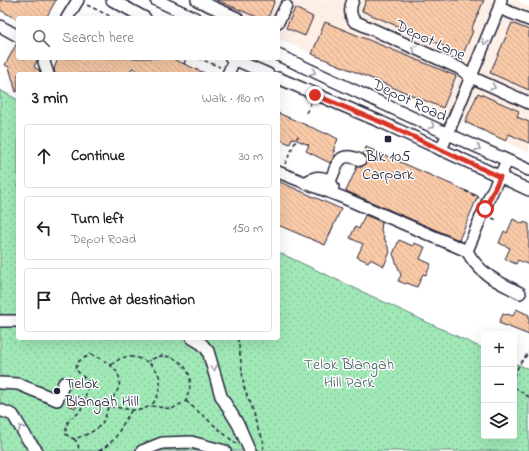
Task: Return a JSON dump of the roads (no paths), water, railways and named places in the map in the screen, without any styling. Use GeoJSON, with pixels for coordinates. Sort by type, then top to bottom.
{"type":"FeatureCollection","features":[{"type":"Feature","properties":{"kind":"street"},"geometry":{"type":"LineString","coordinates":[[68,16],[78,0]]}},
{"type":"Feature","properties":{"kind":"street"},"geometry":{"type":"LineString","coordinates":[[112,0],[142,16]]}},
{"type":"Feature","properties":{"kind":"street"},"geometry":{"type":"LineString","coordinates":[[156,0],[187,16]]}},
{"type":"Feature","properties":{"kind":"street"},"geometry":{"type":"LineString","coordinates":[[196,0],[232,16]]}},
{"type":"Feature","properties":{"kind":"street","name":"Depot Lane"},"geometry":{"type":"LineString","coordinates":[[354,0],[350,11],[354,21],[459,68],[471,77],[529,103]]}},
{"type":"Feature","properties":{"kind":"street","name":"Depot Lane"},"geometry":{"type":"LineString","coordinates":[[441,150],[500,4],[529,20]]}},
{"type":"Feature","properties":{"kind":"street"},"geometry":{"type":"LineString","coordinates":[[280,18],[286,6]]}},
{"type":"Feature","properties":{"kind":"street"},"geometry":{"type":"LineString","coordinates":[[0,26],[16,35]]}},
{"type":"Feature","properties":{"kind":"street","name":"Depot Road"},"geometry":{"type":"LineString","coordinates":[[280,56],[529,170]]}},
{"type":"Feature","properties":{"kind":"street"},"geometry":{"type":"LineString","coordinates":[[44,60],[47,72]]}},
{"type":"Feature","properties":{"kind":"street"},"geometry":{"type":"LineString","coordinates":[[228,72],[232,60]]}},
{"type":"Feature","properties":{"kind":"street"},"geometry":{"type":"LineString","coordinates":[[237,60],[264,72]]}},
{"type":"Feature","properties":{"kind":"street","name":"Depot Road"},"geometry":{"type":"LineString","coordinates":[[280,79],[529,190]]}},
{"type":"Feature","properties":{"kind":"street"},"geometry":{"type":"LineString","coordinates":[[330,181],[340,159],[344,156],[352,156],[360,160]]}},
{"type":"Feature","properties":{"kind":"street"},"geometry":{"type":"LineString","coordinates":[[467,251],[489,198],[507,161]]}},
{"type":"Feature","properties":{"kind":"street"},"geometry":{"type":"LineString","coordinates":[[281,171],[305,183],[467,251],[472,261],[485,274],[520,293]]}},
{"type":"Feature","properties":{"kind":"street"},"geometry":{"type":"LineString","coordinates":[[305,183],[318,176],[330,181],[337,196]]}},
{"type":"Feature","properties":{"kind":"street"},"geometry":{"type":"LineString","coordinates":[[0,321],[16,321]]}},
{"type":"Feature","properties":{"kind":"street"},"geometry":{"type":"LineString","coordinates":[[195,340],[202,344],[208,351],[221,396],[239,426],[250,451]]}},
{"type":"Feature","properties":{"kind":"street"},"geometry":{"type":"LineString","coordinates":[[0,383],[18,384],[57,400],[62,388]]}},
{"type":"Feature","properties":{"kind":"street"},"geometry":{"type":"LineString","coordinates":[[0,410],[13,415],[28,440],[37,451]]}},
{"type":"Feature","properties":{"kind":"street"},"geometry":{"type":"LineString","coordinates":[[142,451],[162,443],[191,442],[224,451]]}},
{"type":"Feature","properties":{"kind":"place","name":"Blk 105 Carpark"},"geometry":{"type":"Point","coordinates":[388,139]}},
{"type":"Feature","properties":{"kind":"place","name":"Telok Blangah Hill"},"geometry":{"type":"Point","coordinates":[57,391]}},
{"type":"Feature","properties":{"kind":"park label","name":"Telok Blangah Hill Park"},"geometry":{"type":"Point","coordinates":[349,372]}}]}
